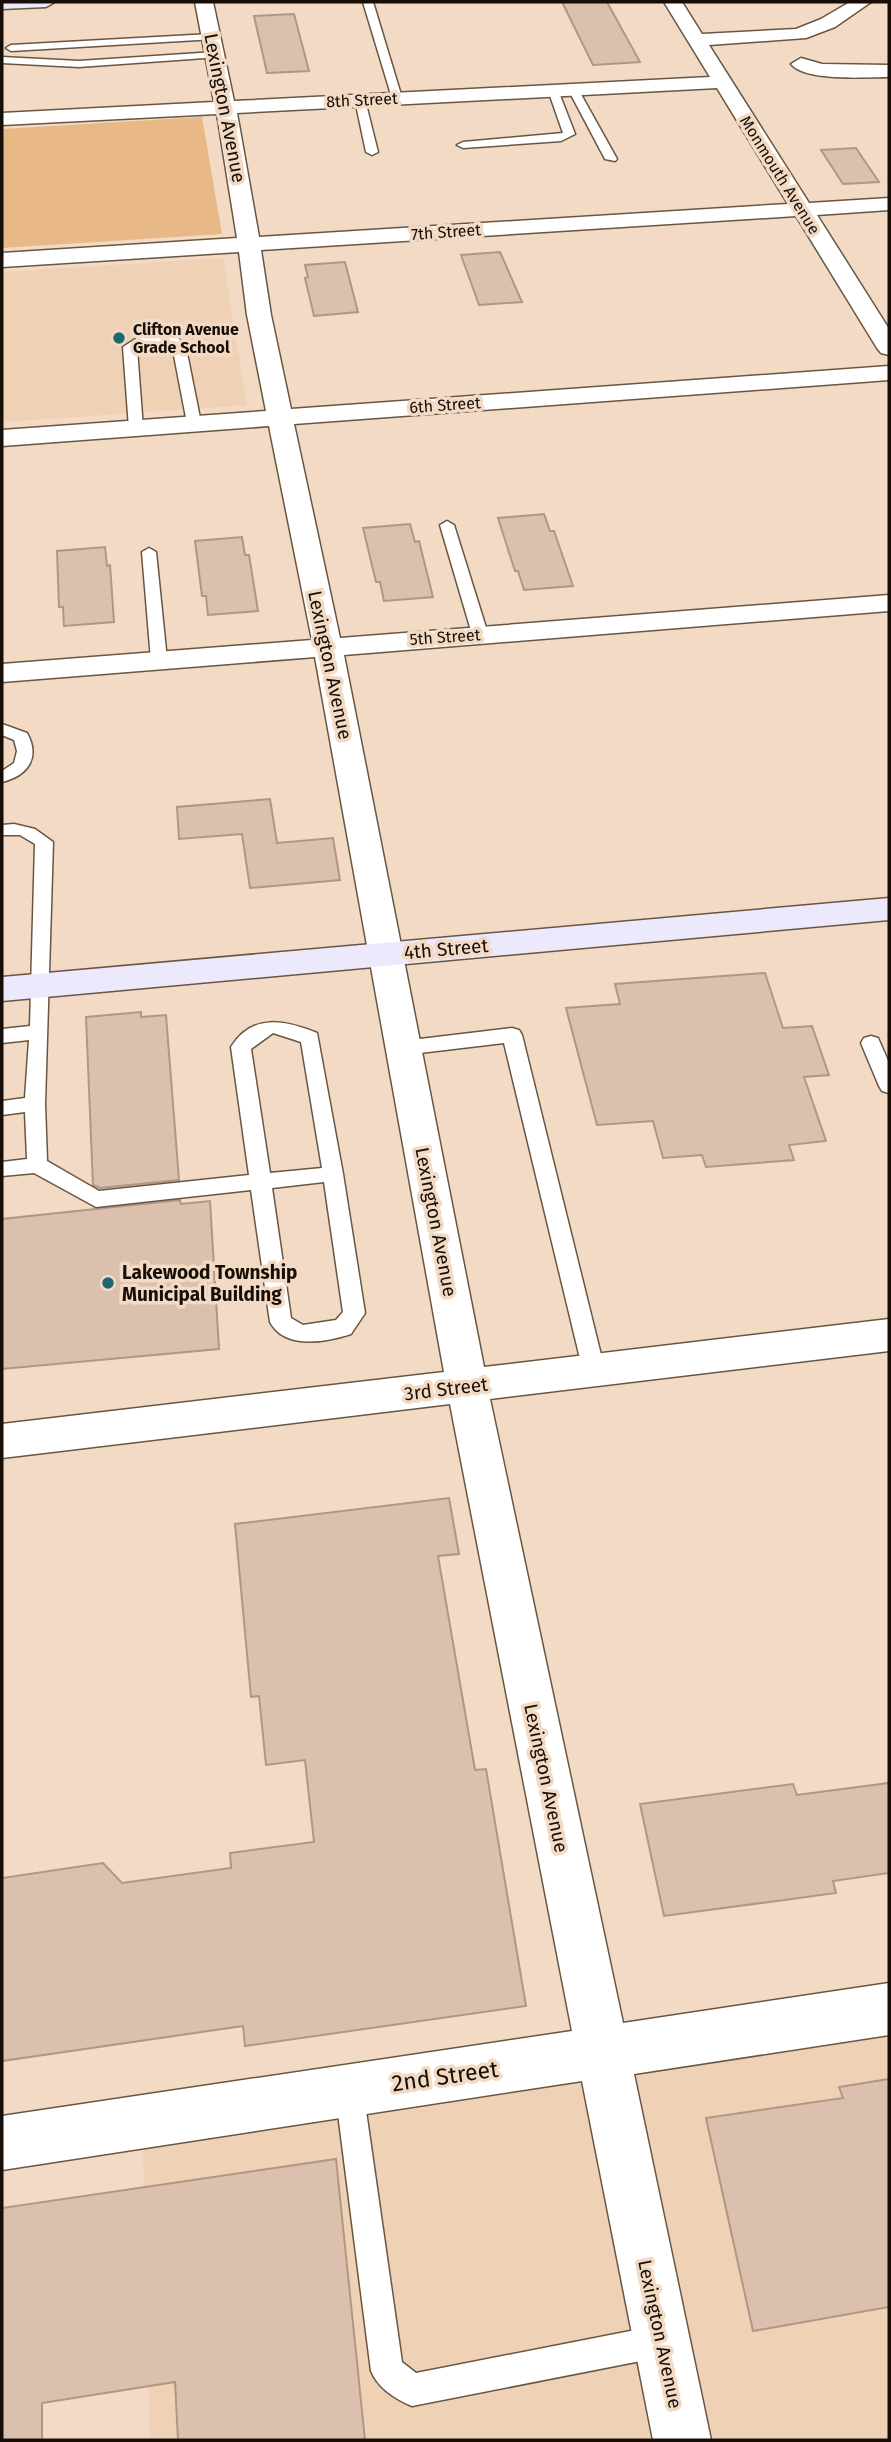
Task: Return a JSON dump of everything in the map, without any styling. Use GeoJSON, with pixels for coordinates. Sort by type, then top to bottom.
{"type":"FeatureCollection","features":[{"type":"Feature","properties":{"kind":"street"},"geometry":{"type":"LineString","coordinates":[[2,4],[46,2]]}},
{"type":"Feature","properties":{"kind":"street","name":"Monmouth Avenue"},"geometry":{"type":"LineString","coordinates":[[673,2],[889,348]]}},
{"type":"Feature","properties":{"kind":"street"},"geometry":{"type":"LineString","coordinates":[[696,40],[799,34],[828,23],[862,2]]}},
{"type":"Feature","properties":{"kind":"street","name":"Lexington Avenue"},"geometry":{"type":"LineString","coordinates":[[210,31],[226,107],[259,315],[351,761],[467,1387],[681,2440]]}},
{"type":"Feature","properties":{"kind":"street"},"geometry":{"type":"LineString","coordinates":[[801,64],[820,70],[889,71]]}},
{"type":"Feature","properties":{"kind":"street","name":"8th Street"},"geometry":{"type":"LineString","coordinates":[[2,119],[722,82]]}},
{"type":"Feature","properties":{"kind":"street","name":"7th Street"},"geometry":{"type":"LineString","coordinates":[[2,260],[889,204]]}},
{"type":"Feature","properties":{"kind":"street","name":"6th Street"},"geometry":{"type":"LineString","coordinates":[[2,438],[889,373]]}},
{"type":"Feature","properties":{"kind":"street","name":"5th Street"},"geometry":{"type":"LineString","coordinates":[[2,673],[889,603]]}},
{"type":"Feature","properties":{"kind":"street","name":"4th Street"},"geometry":{"type":"LineString","coordinates":[[2,989],[889,909]]}},
{"type":"Feature","properties":{"kind":"street","name":"3rd Street"},"geometry":{"type":"LineString","coordinates":[[2,1440],[889,1335]]}},
{"type":"Feature","properties":{"kind":"street","name":"2nd Street"},"geometry":{"type":"LineString","coordinates":[[2,2143],[889,2010]]}},
{"type":"Feature","properties":{"kind":"lane"},"geometry":{"type":"LineString","coordinates":[[368,2],[397,98]]}},
{"type":"Feature","properties":{"kind":"lane"},"geometry":{"type":"LineString","coordinates":[[2,49],[210,31]]}},
{"type":"Feature","properties":{"kind":"lane"},"geometry":{"type":"LineString","coordinates":[[2,61],[79,64],[210,31]]}},
{"type":"Feature","properties":{"kind":"lane"},"geometry":{"type":"LineString","coordinates":[[463,145],[561,138],[569,134],[563,90]]}},
{"type":"Feature","properties":{"kind":"lane"},"geometry":{"type":"LineString","coordinates":[[563,90],[611,159]]}},
{"type":"Feature","properties":{"kind":"lane"},"geometry":{"type":"LineString","coordinates":[[360,100],[372,152]]}},
{"type":"Feature","properties":{"kind":"lane"},"geometry":{"type":"LineString","coordinates":[[136,428],[130,347],[142,339],[166,337],[178,343],[194,424]]}},
{"type":"Feature","properties":{"kind":"lane"},"geometry":{"type":"LineString","coordinates":[[447,525],[480,634]]}},
{"type":"Feature","properties":{"kind":"lane"},"geometry":{"type":"LineString","coordinates":[[149,552],[159,660]]}},
{"type":"Feature","properties":{"kind":"lane"},"geometry":{"type":"LineString","coordinates":[[2,729],[21,737],[27,750],[26,761],[18,770],[2,777]]}},
{"type":"Feature","properties":{"kind":"lane"},"geometry":{"type":"LineString","coordinates":[[2,830],[16,828],[31,832],[44,842],[35,1104],[37,1165]]}},
{"type":"Feature","properties":{"kind":"lane"},"geometry":{"type":"LineString","coordinates":[[284,1026],[310,1038],[354,1313],[343,1328],[300,1334],[281,1322],[261,1182],[241,1047],[258,1030],[284,1026]]}},
{"type":"Feature","properties":{"kind":"lane"},"geometry":{"type":"LineString","coordinates":[[2,1036],[39,1032]]}},
{"type":"Feature","properties":{"kind":"lane"},"geometry":{"type":"LineString","coordinates":[[403,1048],[512,1035],[594,1371]]}},
{"type":"Feature","properties":{"kind":"lane"},"geometry":{"type":"LineString","coordinates":[[871,1043],[889,1086]]}},
{"type":"Feature","properties":{"kind":"lane"},"geometry":{"type":"LineString","coordinates":[[2,1108],[35,1104]]}},
{"type":"Feature","properties":{"kind":"lane"},"geometry":{"type":"LineString","coordinates":[[2,1169],[37,1165],[96,1199],[333,1174]]}},
{"type":"Feature","properties":{"kind":"lane"},"geometry":{"type":"LineString","coordinates":[[349,2090],[387,2371],[412,2390],[661,2341]]}},
{"type":"Feature","properties":{"kind":"shaded area"},"geometry":{"type":"Polygon","coordinates":[[[202,117],[222,234],[2,248],[2,129],[202,117]]]}},
{"type":"Feature","properties":{"kind":"shaded area","name":"Clifton Avenue Grade School"},"geometry":{"type":"Polygon","coordinates":[[[223,258],[247,405],[2,422],[2,272],[223,258]]]}},
{"type":"Feature","properties":{"kind":"shaded area"},"geometry":{"type":"Polygon","coordinates":[[[889,2000],[889,2440],[150,2440],[142,2107],[889,2000]]]}},
{"type":"Feature","properties":{"kind":"building"},"geometry":{"type":"Polygon","coordinates":[[[562,2],[607,2],[640,62],[593,65],[562,2]]]}},
{"type":"Feature","properties":{"kind":"building"},"geometry":{"type":"Polygon","coordinates":[[[294,14],[309,71],[267,73],[254,16],[294,14]]]}},
{"type":"Feature","properties":{"kind":"building"},"geometry":{"type":"Polygon","coordinates":[[[856,148],[879,182],[843,184],[821,150],[856,148]]]}},
{"type":"Feature","properties":{"kind":"building"},"geometry":{"type":"Polygon","coordinates":[[[500,252],[522,302],[479,305],[461,255],[500,252]]]}},
{"type":"Feature","properties":{"kind":"building"},"geometry":{"type":"Polygon","coordinates":[[[345,262],[358,312],[314,316],[305,278],[308,277],[305,265],[345,262]]]}},
{"type":"Feature","properties":{"kind":"building"},"geometry":{"type":"Polygon","coordinates":[[[544,514],[550,531],[554,531],[573,586],[524,590],[498,518],[544,514]]]}},
{"type":"Feature","properties":{"kind":"building"},"geometry":{"type":"Polygon","coordinates":[[[410,524],[415,542],[419,541],[433,597],[384,601],[380,582],[376,582],[363,528],[410,524]]]}},
{"type":"Feature","properties":{"kind":"building"},"geometry":{"type":"Polygon","coordinates":[[[242,537],[245,555],[249,555],[258,611],[208,615],[206,596],[202,596],[195,541],[242,537]]]}},
{"type":"Feature","properties":{"kind":"building"},"geometry":{"type":"Polygon","coordinates":[[[105,547],[107,566],[110,565],[114,622],[64,626],[63,607],[59,607],[57,551],[105,547]]]}},
{"type":"Feature","properties":{"kind":"building"},"geometry":{"type":"Polygon","coordinates":[[[270,799],[277,843],[333,838],[340,880],[250,888],[242,834],[179,839],[177,807],[270,799]]]}},
{"type":"Feature","properties":{"kind":"building"},"geometry":{"type":"Polygon","coordinates":[[[765,973],[783,1028],[812,1026],[829,1075],[804,1077],[826,1141],[789,1145],[794,1160],[706,1167],[702,1155],[663,1158],[653,1121],[597,1125],[566,1008],[620,1004],[615,984],[765,973]]]}},
{"type":"Feature","properties":{"kind":"building"},"geometry":{"type":"Polygon","coordinates":[[[141,1012],[141,1017],[166,1015],[179,1180],[100,1188],[93,1185],[86,1017],[141,1012]]]}},
{"type":"Feature","properties":{"kind":"building","name":"Lakewood Township Municipal Building"},"geometry":{"type":"Polygon","coordinates":[[[180,1200],[181,1204],[210,1201],[219,1349],[2,1369],[2,1219],[180,1200]]]}},
{"type":"Feature","properties":{"kind":"building"},"geometry":{"type":"Polygon","coordinates":[[[449,1498],[459,1554],[438,1556],[475,1770],[486,1769],[526,2006],[245,2046],[243,2026],[2,2061],[2,1878],[103,1863],[122,1883],[231,1868],[230,1853],[314,1842],[305,1760],[266,1765],[259,1696],[251,1697],[235,1524],[449,1498]]]}},
{"type":"Feature","properties":{"kind":"building"},"geometry":{"type":"Polygon","coordinates":[[[889,1783],[889,1873],[833,1881],[836,1893],[664,1916],[640,1804],[793,1784],[797,1795],[889,1783]]]}},
{"type":"Feature","properties":{"kind":"building"},"geometry":{"type":"Polygon","coordinates":[[[889,2079],[889,2307],[753,2331],[706,2118],[843,2098],[839,2087],[889,2079]]]}},
{"type":"Feature","properties":{"kind":"building"},"geometry":{"type":"Polygon","coordinates":[[[336,2159],[365,2440],[178,2440],[175,2382],[42,2403],[42,2440],[2,2440],[2,2208],[336,2159]]]}},
{"type":"Feature","properties":{"kind":"place","name":"Clifton Avenue Grade School"},"geometry":{"type":"Point","coordinates":[119,338]}},
{"type":"Feature","properties":{"kind":"place","name":"Lakewood Township Municipal Building"},"geometry":{"type":"Point","coordinates":[108,1283]}}]}
